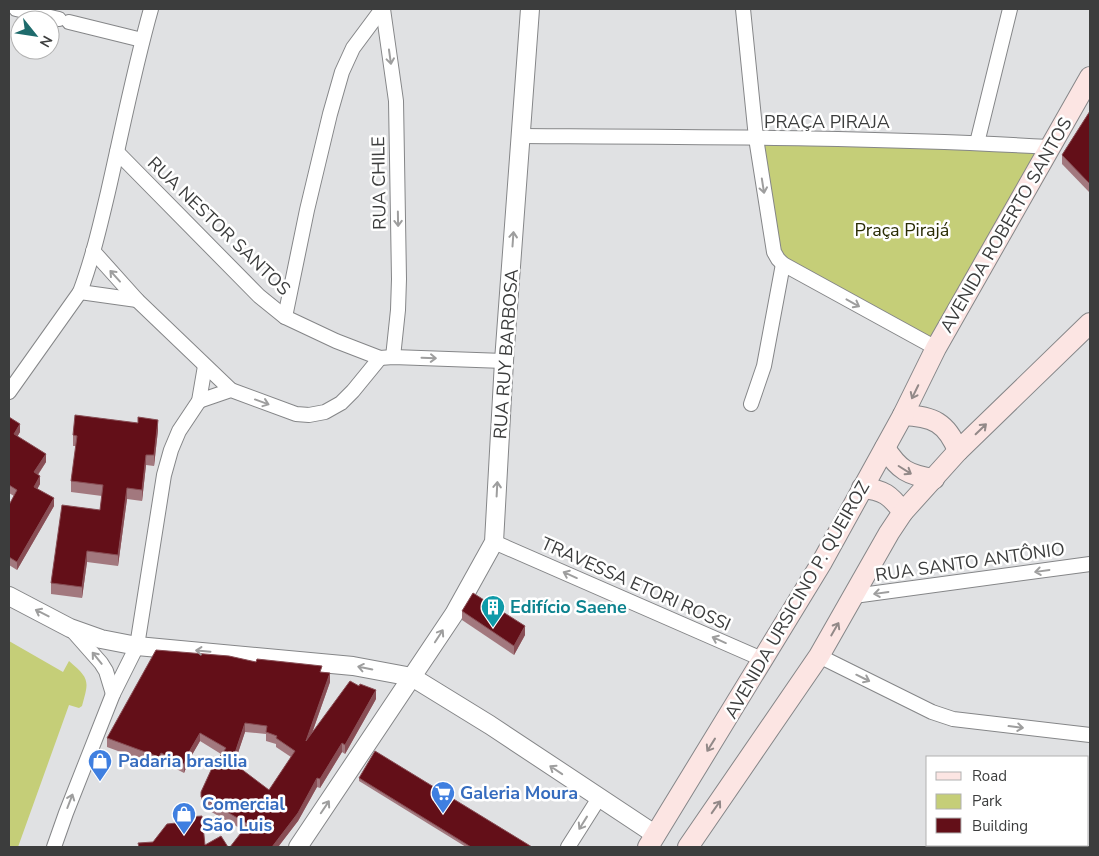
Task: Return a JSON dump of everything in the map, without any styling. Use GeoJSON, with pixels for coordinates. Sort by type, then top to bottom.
{"type":"FeatureCollection","features":[{"type":"Feature","properties":{"kind":"main road","name":"AVENIDA ROBERTO SANTOS"},"geometry":{"type":"LineString","coordinates":[[936,348],[1090,77]]}},
{"type":"Feature","properties":{"kind":"main road"},"geometry":{"type":"LineString","coordinates":[[688,847],[819,656],[889,533],[903,512],[953,457],[1090,323]]}},
{"type":"Feature","properties":{"kind":"main road","name":"AVENIDA URSICINO P. QUEIROZ"},"geometry":{"type":"LineString","coordinates":[[652,841],[822,562],[903,415],[936,348]]}},
{"type":"Feature","properties":{"kind":"main road"},"geometry":{"type":"LineString","coordinates":[[903,415],[920,416],[934,420],[944,426],[953,437],[953,457]]}},
{"type":"Feature","properties":{"kind":"main road"},"geometry":{"type":"LineString","coordinates":[[885,448],[894,462],[904,471],[916,476],[934,479]]}},
{"type":"Feature","properties":{"kind":"main road"},"geometry":{"type":"LineString","coordinates":[[862,488],[885,493],[894,500],[903,512]]}},
{"type":"Feature","properties":{"kind":"street"},"geometry":{"type":"LineString","coordinates":[[16,9],[142,40]]}},
{"type":"Feature","properties":{"kind":"street"},"geometry":{"type":"LineString","coordinates":[[9,392],[80,292],[93,251],[142,40],[151,9]]}},
{"type":"Feature","properties":{"kind":"street"},"geometry":{"type":"LineString","coordinates":[[285,317],[307,210],[342,72],[353,48],[382,9]]}},
{"type":"Feature","properties":{"kind":"street","name":"RUA CHILE"},"geometry":{"type":"LineString","coordinates":[[382,9],[396,101],[399,278],[398,310],[387,357]]}},
{"type":"Feature","properties":{"kind":"street","name":"RUA RUY BARBOSA"},"geometry":{"type":"LineString","coordinates":[[298,847],[454,614],[494,542],[504,361],[530,9]]}},
{"type":"Feature","properties":{"kind":"street"},"geometry":{"type":"LineString","coordinates":[[521,136],[756,138],[743,9]]}},
{"type":"Feature","properties":{"kind":"street"},"geometry":{"type":"LineString","coordinates":[[977,143],[1010,9]]}},
{"type":"Feature","properties":{"kind":"street","name":"PRAÇA PIRAJA"},"geometry":{"type":"LineString","coordinates":[[783,264],[774,252],[756,138],[977,143],[1050,147]]}},
{"type":"Feature","properties":{"kind":"street","name":"RUA NESTOR SANTOS"},"geometry":{"type":"LineString","coordinates":[[117,152],[259,296],[285,317],[336,341],[387,357],[504,361]]}},
{"type":"Feature","properties":{"kind":"street"},"geometry":{"type":"LineString","coordinates":[[93,251],[137,300],[231,390],[296,414],[309,415],[325,412],[341,403],[387,357]]}},
{"type":"Feature","properties":{"kind":"street"},"geometry":{"type":"LineString","coordinates":[[751,404],[764,366],[783,264],[936,348]]}},
{"type":"Feature","properties":{"kind":"street"},"geometry":{"type":"LineString","coordinates":[[80,292],[137,300]]}},
{"type":"Feature","properties":{"kind":"street"},"geometry":{"type":"LineString","coordinates":[[54,847],[113,694],[137,646],[164,476],[171,450],[180,431],[199,401],[205,366]]}},
{"type":"Feature","properties":{"kind":"street"},"geometry":{"type":"LineString","coordinates":[[199,401],[231,390]]}},
{"type":"Feature","properties":{"kind":"street","name":"TRAVESSA ETORI ROSSI"},"geometry":{"type":"LineString","coordinates":[[494,542],[764,660]]}},
{"type":"Feature","properties":{"kind":"street","name":"RUA SANTO ANTÔNIO"},"geometry":{"type":"LineString","coordinates":[[854,596],[1090,564]]}},
{"type":"Feature","properties":{"kind":"street"},"geometry":{"type":"LineString","coordinates":[[9,596],[70,628],[101,639],[137,646],[311,660],[412,677],[599,798],[652,841]]}},
{"type":"Feature","properties":{"kind":"street"},"geometry":{"type":"LineString","coordinates":[[70,628],[101,663],[106,671],[113,694]]}},
{"type":"Feature","properties":{"kind":"street"},"geometry":{"type":"LineString","coordinates":[[819,656],[932,712],[953,719],[1090,736]]}},
{"type":"Feature","properties":{"kind":"street"},"geometry":{"type":"LineString","coordinates":[[568,847],[599,798]]}},
{"type":"Feature","properties":{"kind":"green space","name":"Praça Pirajá"},"geometry":{"type":"Polygon","coordinates":[[[756,138],[1050,147],[936,348],[783,264],[756,138]]]}},
{"type":"Feature","properties":{"kind":"green space"},"geometry":{"type":"Polygon","coordinates":[[[9,641],[63,672],[69,661],[81,672],[86,681],[86,691],[82,706],[79,708],[69,705],[18,847],[9,847],[9,641]]]}},
{"type":"Feature","properties":{"kind":"building"},"geometry":{"type":"Polygon","coordinates":[[[1090,111],[1090,184],[1062,155],[1090,111]]]}},
{"type":"Feature","properties":{"kind":"building"},"geometry":{"type":"Polygon","coordinates":[[[75,415],[138,423],[138,417],[158,420],[154,455],[146,455],[142,490],[127,488],[118,555],[87,551],[82,587],[51,583],[62,505],[100,510],[103,485],[71,481],[77,436],[73,435],[75,415]]]}},
{"type":"Feature","properties":{"kind":"building"},"geometry":{"type":"Polygon","coordinates":[[[9,417],[20,424],[14,434],[46,454],[34,472],[40,476],[34,487],[54,498],[17,562],[9,557],[9,505],[17,490],[9,485],[9,417]]]}},
{"type":"Feature","properties":{"kind":"building","name":"Edifício Saene"},"geometry":{"type":"Polygon","coordinates":[[[473,593],[525,626],[514,646],[462,611],[473,593]]]}},
{"type":"Feature","properties":{"kind":"building"},"geometry":{"type":"Polygon","coordinates":[[[156,650],[229,656],[256,662],[257,659],[322,666],[320,672],[330,673],[306,741],[350,681],[359,686],[360,684],[376,690],[345,745],[342,743],[320,779],[317,778],[298,813],[272,847],[230,847],[248,824],[201,797],[201,792],[212,768],[226,748],[200,733],[184,764],[161,753],[159,757],[107,738],[156,650]],[[245,723],[232,762],[269,790],[295,751],[276,738],[277,736],[266,732],[267,726],[245,723]]]}},
{"type":"Feature","properties":{"kind":"building","name":"Galeria Moura"},"geometry":{"type":"Polygon","coordinates":[[[375,751],[532,847],[471,847],[359,778],[375,751]]]}},
{"type":"Feature","properties":{"kind":"building"},"geometry":{"type":"Polygon","coordinates":[[[202,816],[205,845],[221,836],[228,847],[139,847],[138,843],[153,842],[167,824],[186,822],[186,817],[202,816]]]}},
{"type":"Feature","properties":{"kind":"place","name":"Edifício Saene"},"geometry":{"type":"Point","coordinates":[493,628]}},
{"type":"Feature","properties":{"kind":"place","name":"Padaria brasilia"},"geometry":{"type":"Point","coordinates":[100,782]}},
{"type":"Feature","properties":{"kind":"place","name":"Galeria Moura"},"geometry":{"type":"Point","coordinates":[443,814]}},
{"type":"Feature","properties":{"kind":"place","name":"Comercial São Luis"},"geometry":{"type":"Point","coordinates":[184,835]}}]}
